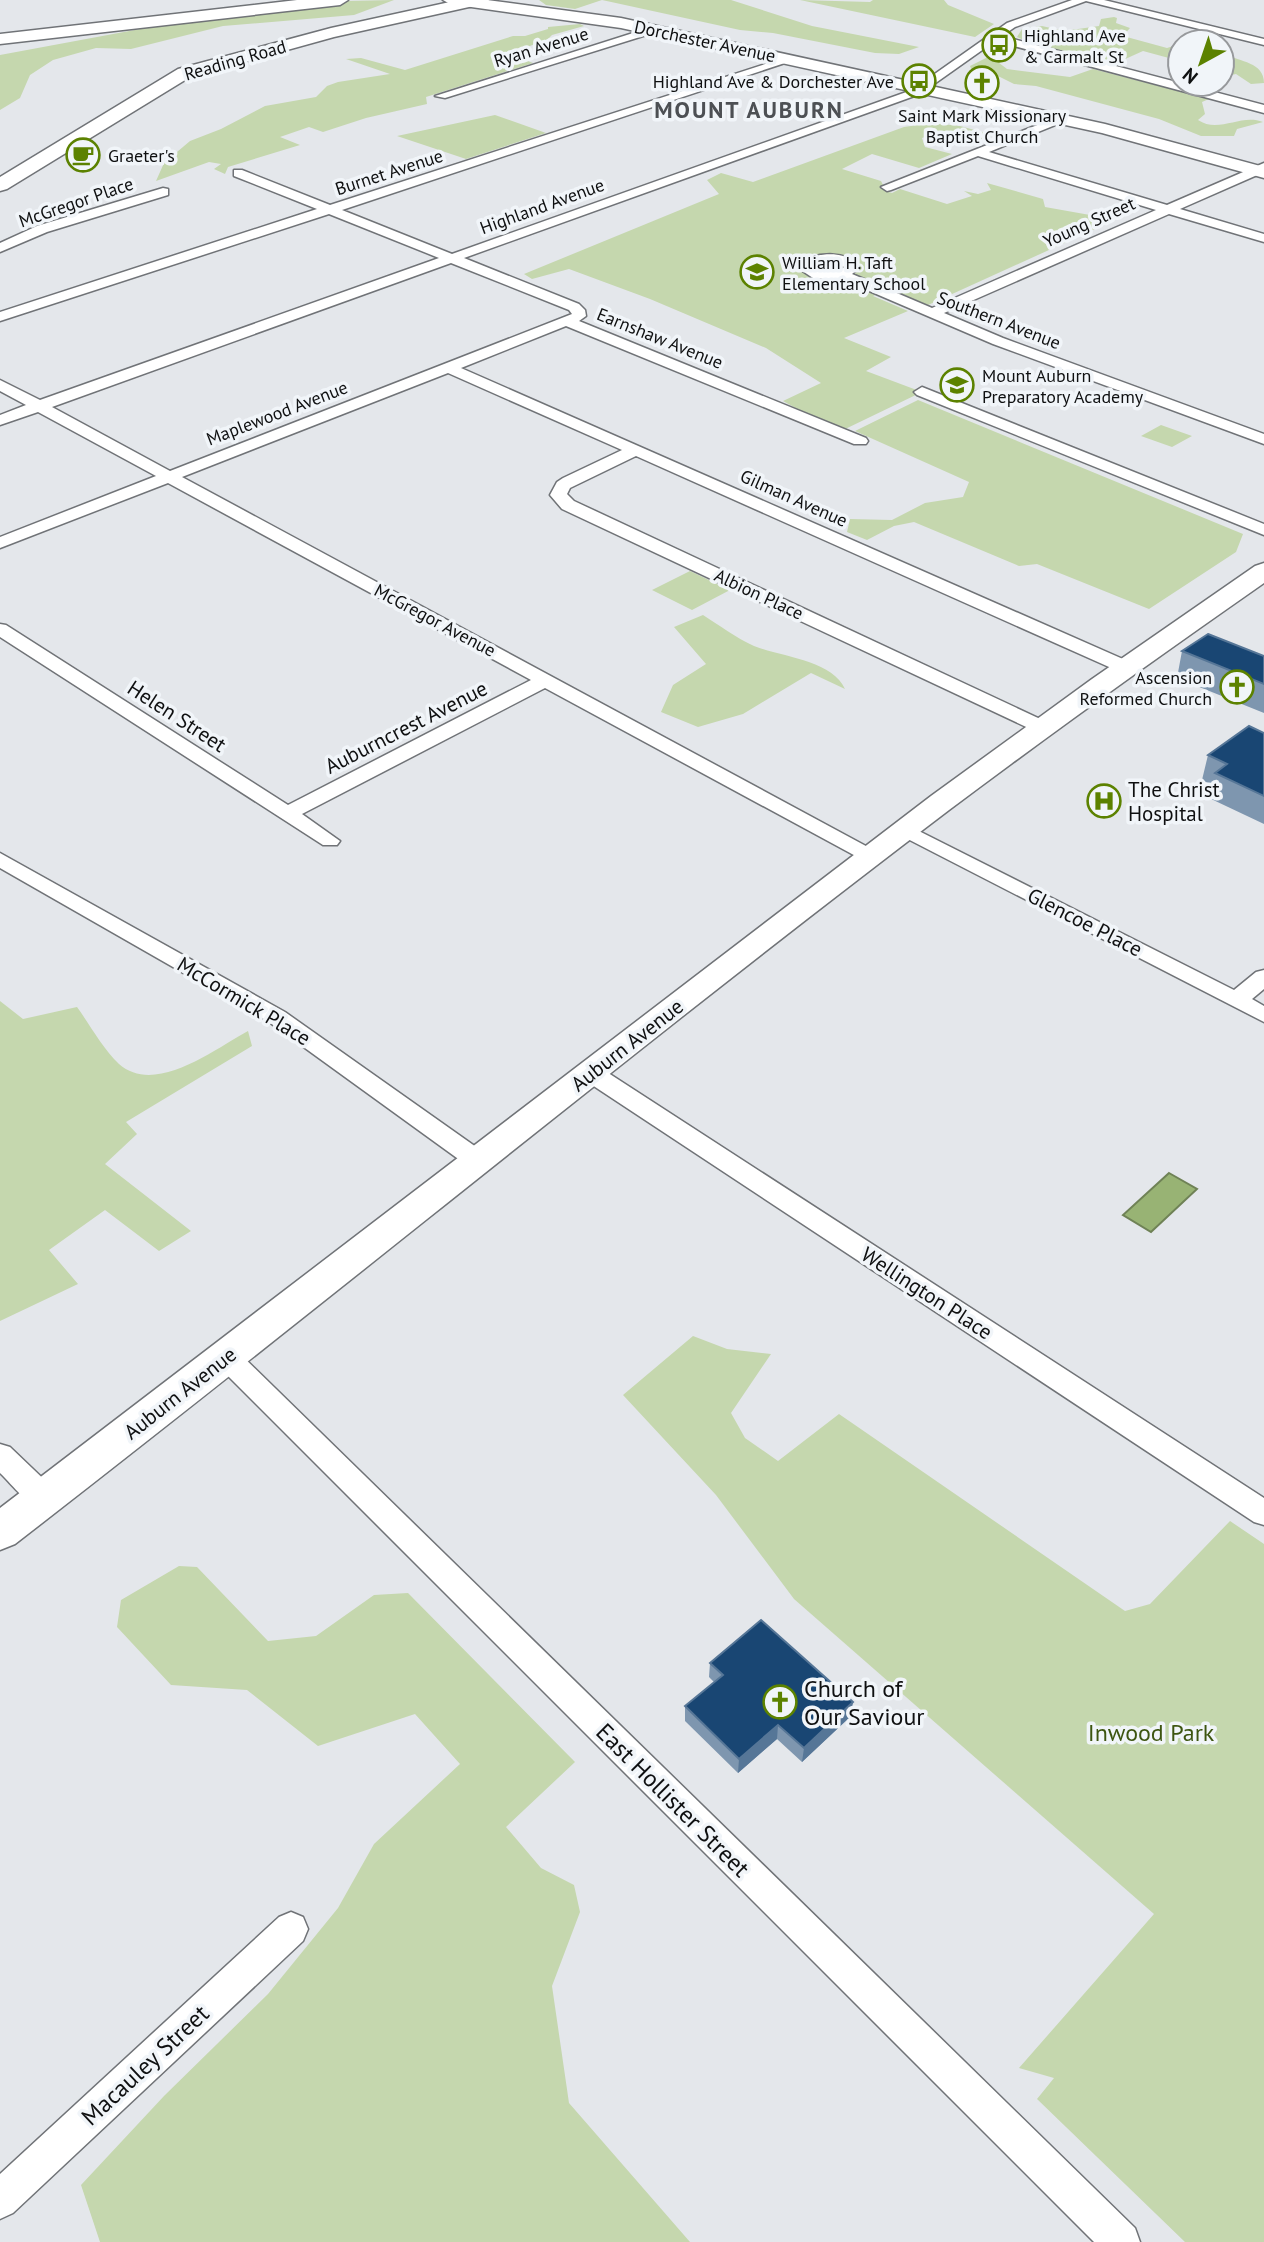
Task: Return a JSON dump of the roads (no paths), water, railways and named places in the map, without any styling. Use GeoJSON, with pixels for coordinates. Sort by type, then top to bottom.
{"type":"FeatureCollection","features":[{"type":"Feature","properties":{"kind":"main road"},"geometry":{"type":"LineString","coordinates":[[0,37],[257,0]]}},
{"type":"Feature","properties":{"kind":"main road"},"geometry":{"type":"LineString","coordinates":[[0,37],[340,0]]}},
{"type":"Feature","properties":{"kind":"main road","name":"Reading Road"},"geometry":{"type":"LineString","coordinates":[[331,33],[345,25],[417,0]]}},
{"type":"Feature","properties":{"kind":"main road"},"geometry":{"type":"LineString","coordinates":[[367,27],[374,22],[448,0]]}},
{"type":"Feature","properties":{"kind":"main road","name":"Dorchester Avenue"},"geometry":{"type":"LineString","coordinates":[[448,0],[510,4],[652,30],[1064,120],[1261,170]]}},
{"type":"Feature","properties":{"kind":"main road","name":"Reading Road"},"geometry":{"type":"LineString","coordinates":[[0,185],[184,73],[331,33],[474,1]]}},
{"type":"Feature","properties":{"kind":"main road","name":"Auburn Avenue"},"geometry":{"type":"LineString","coordinates":[[0,1532],[870,856],[1125,667],[1264,571]]}},
{"type":"Feature","properties":{"kind":"street","name":"Highland Avenue"},"geometry":{"type":"LineString","coordinates":[[0,420],[924,89],[1011,24],[1082,0]]}},
{"type":"Feature","properties":{"kind":"street"},"geometry":{"type":"LineString","coordinates":[[1091,0],[1264,42]]}},
{"type":"Feature","properties":{"kind":"street","name":"Ryan Avenue"},"geometry":{"type":"LineString","coordinates":[[441,96],[652,30]]}},
{"type":"Feature","properties":{"kind":"street"},"geometry":{"type":"LineString","coordinates":[[992,37],[1264,109]]}},
{"type":"Feature","properties":{"kind":"street","name":"Burnet Avenue"},"geometry":{"type":"LineString","coordinates":[[0,317],[788,60]]}},
{"type":"Feature","properties":{"kind":"street"},"geometry":{"type":"LineString","coordinates":[[887,187],[1064,120]]}},
{"type":"Feature","properties":{"kind":"street"},"geometry":{"type":"LineString","coordinates":[[976,152],[1264,239]]}},
{"type":"Feature","properties":{"kind":"street","name":"Young Street"},"geometry":{"type":"LineString","coordinates":[[930,314],[1165,209],[1261,170]]}},
{"type":"Feature","properties":{"kind":"street","name":"Earnshaw Avenue"},"geometry":{"type":"LineString","coordinates":[[238,173],[574,307],[580,313],[568,321]]}},
{"type":"Feature","properties":{"kind":"street","name":"McGregor Place"},"geometry":{"type":"LineString","coordinates":[[0,248],[42,229],[163,192]]}},
{"type":"Feature","properties":{"kind":"street","name":"Southern Avenue"},"geometry":{"type":"LineString","coordinates":[[841,275],[930,314],[1264,439]]}},
{"type":"Feature","properties":{"kind":"street","name":"Earnshaw Avenue"},"geometry":{"type":"LineString","coordinates":[[568,321],[860,441]]}},
{"type":"Feature","properties":{"kind":"street","name":"Maplewood Avenue"},"geometry":{"type":"LineString","coordinates":[[0,543],[568,321]]}},
{"type":"Feature","properties":{"kind":"street","name":"Gilman Avenue"},"geometry":{"type":"LineString","coordinates":[[447,367],[1125,667]]}},
{"type":"Feature","properties":{"kind":"street","name":"McGregor Avenue"},"geometry":{"type":"LineString","coordinates":[[0,385],[870,856]]}},
{"type":"Feature","properties":{"kind":"street"},"geometry":{"type":"LineString","coordinates":[[922,392],[1264,530]]}},
{"type":"Feature","properties":{"kind":"street","name":"Albion Place"},"geometry":{"type":"LineString","coordinates":[[634,451],[569,481],[563,485],[558,495],[568,505],[1044,729]]}},
{"type":"Feature","properties":{"kind":"street","name":"Helen Street"},"geometry":{"type":"LineString","coordinates":[[0,629],[330,841]]}},
{"type":"Feature","properties":{"kind":"street","name":"Auburncrest Avenue"},"geometry":{"type":"LineString","coordinates":[[287,814],[546,680]]}},
{"type":"Feature","properties":{"kind":"street","name":"Glencoe Place"},"geometry":{"type":"LineString","coordinates":[[905,830],[1264,1015]]}},
{"type":"Feature","properties":{"kind":"street","name":"McCormick Place"},"geometry":{"type":"LineString","coordinates":[[0,859],[277,1017],[477,1160]]}},
{"type":"Feature","properties":{"kind":"street"},"geometry":{"type":"LineString","coordinates":[[1236,1001],[1264,977]]}},
{"type":"Feature","properties":{"kind":"street","name":"Wellington Place"},"geometry":{"type":"LineString","coordinates":[[591,1073],[1264,1513]]}},
{"type":"Feature","properties":{"kind":"street","name":"East Hollister Street"},"geometry":{"type":"LineString","coordinates":[[226,1357],[1121,2242]]}},
{"type":"Feature","properties":{"kind":"street"},"geometry":{"type":"LineString","coordinates":[[0,1455],[45,1498]]}},
{"type":"Feature","properties":{"kind":"street","name":"Macauley Street"},"geometry":{"type":"LineString","coordinates":[[0,2200],[291,1929]]}},
{"type":"Feature","properties":{"kind":"place","name":"Highland Ave & Carmalt St"},"geometry":{"type":"Point","coordinates":[999,45]}},
{"type":"Feature","properties":{"kind":"place","name":"Highland Ave & Dorchester Ave"},"geometry":{"type":"Point","coordinates":[919,81]}},
{"type":"Feature","properties":{"kind":"place","name":"Saint Mark Missionary Baptist Church"},"geometry":{"type":"Point","coordinates":[982,83]}},
{"type":"Feature","properties":{"kind":"place","name":"Graeter's"},"geometry":{"type":"Point","coordinates":[83,155]}},
{"type":"Feature","properties":{"kind":"place","name":"William H. Taft Elementary School"},"geometry":{"type":"Point","coordinates":[757,272]}},
{"type":"Feature","properties":{"kind":"place","name":"Mount Auburn Preparatory Academy"},"geometry":{"type":"Point","coordinates":[957,385]}},
{"type":"Feature","properties":{"kind":"place","name":"Ascension Reformed Church"},"geometry":{"type":"Point","coordinates":[1237,687]}},
{"type":"Feature","properties":{"kind":"place","name":"The Christ Hospital"},"geometry":{"type":"Point","coordinates":[1104,801]}},
{"type":"Feature","properties":{"kind":"place","name":"Church of Our Saviour"},"geometry":{"type":"Point","coordinates":[780,1702]}},
{"type":"Feature","properties":{"kind":"district","name":"MOUNT AUBURN"},"geometry":{"type":"Point","coordinates":[749,109]}},
{"type":"Feature","properties":{"kind":"park label","name":"Inwood Park"},"geometry":{"type":"Point","coordinates":[1151,1732]}}]}
